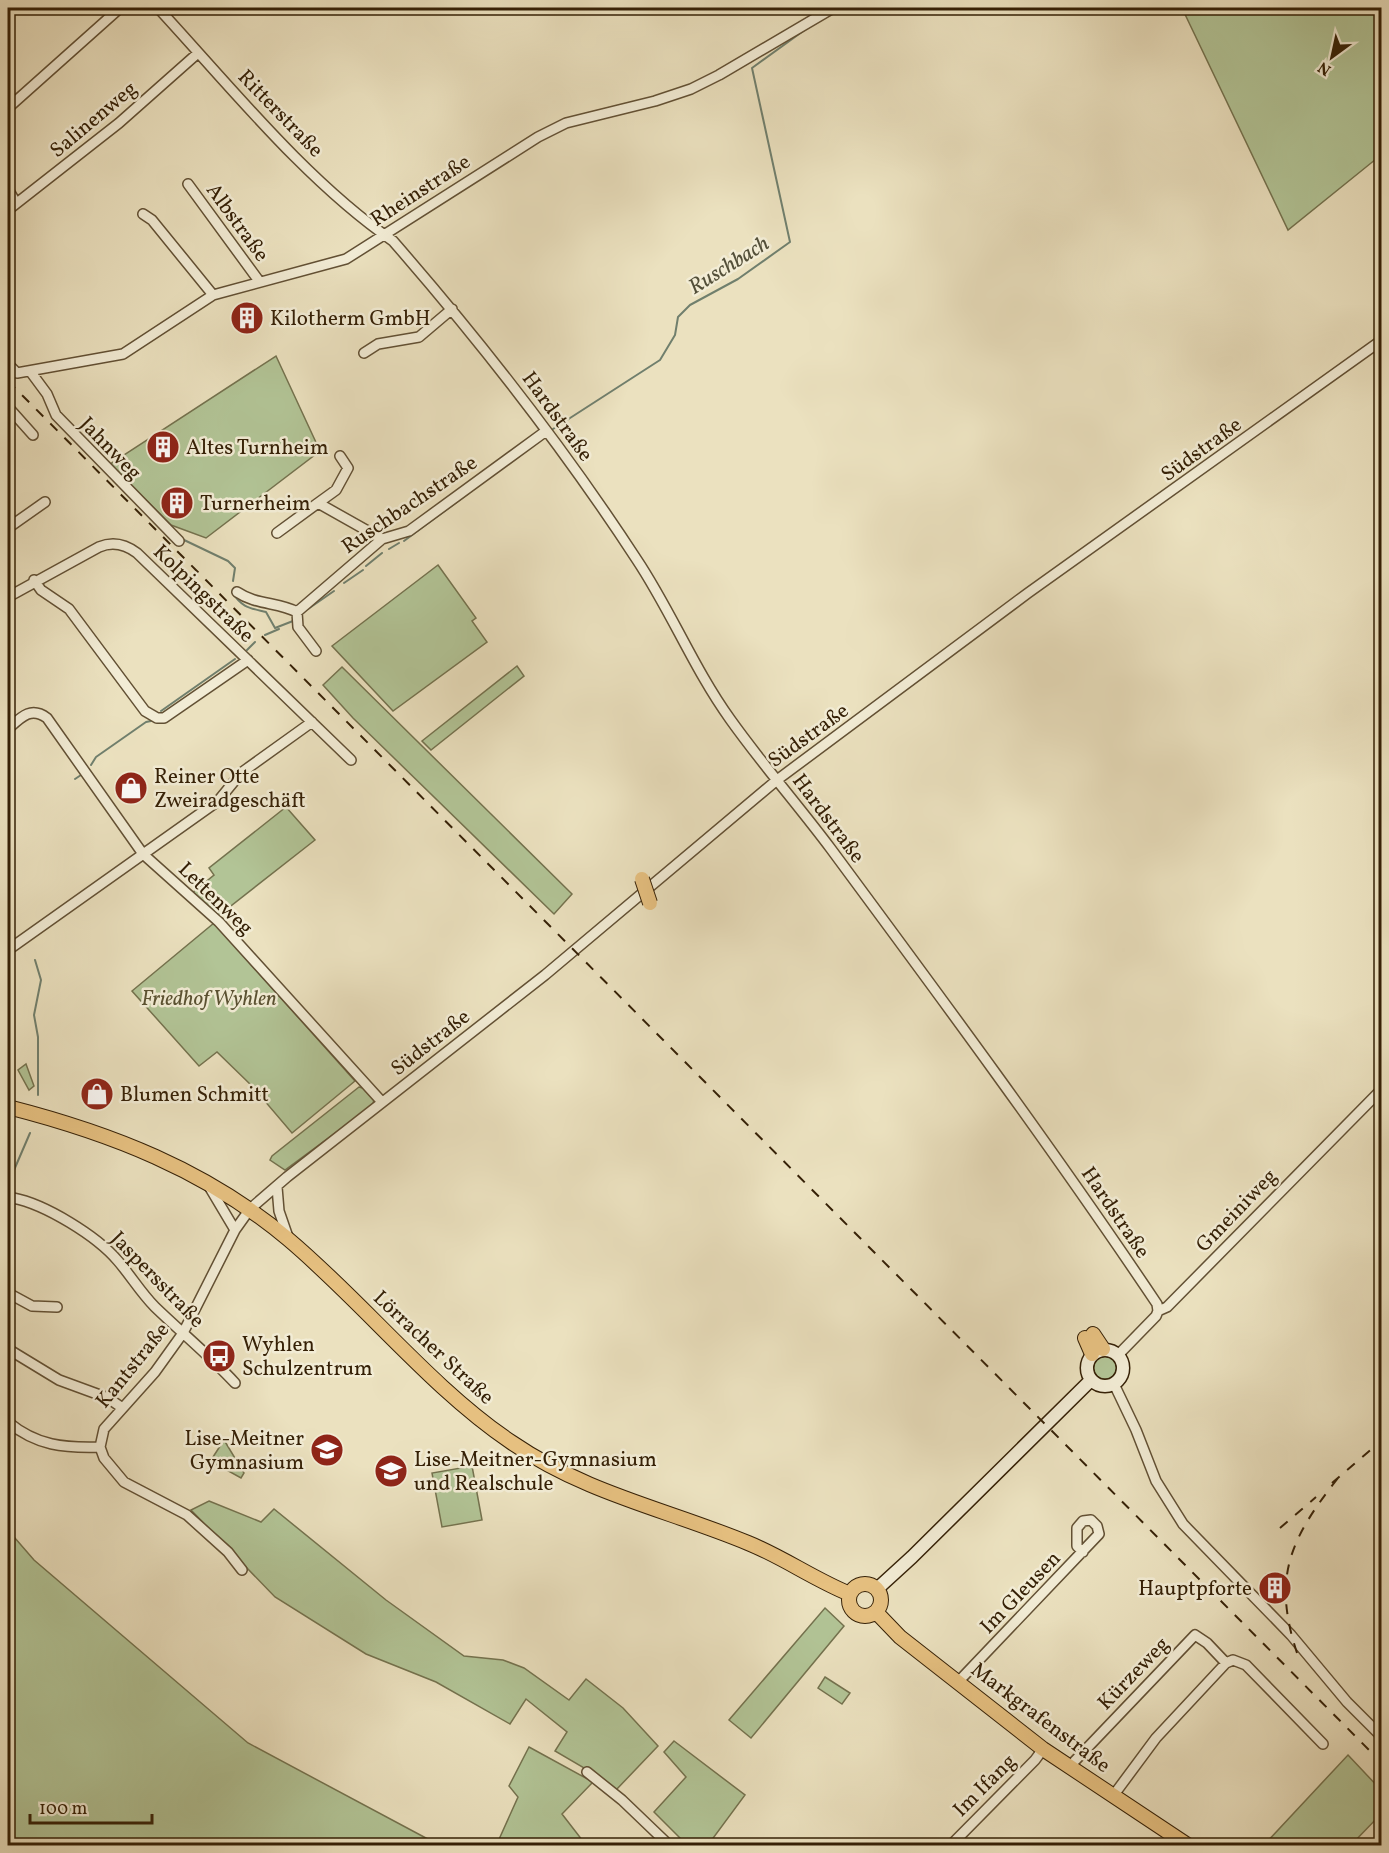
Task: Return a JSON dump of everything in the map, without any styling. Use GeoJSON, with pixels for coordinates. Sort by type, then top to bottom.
{"type":"FeatureCollection","features":[{"type":"Feature","properties":{"kind":"main road"},"geometry":{"type":"LineString","coordinates":[[642,879],[650,903]]}},
{"type":"Feature","properties":{"kind":"main road","name":"Lörracher Straße"},"geometry":{"type":"LineString","coordinates":[[8,1107],[110,1137],[170,1161],[250,1209],[289,1240],[478,1417],[528,1453],[578,1481],[654,1511],[751,1544],[850,1594]]}},
{"type":"Feature","properties":{"kind":"main road"},"geometry":{"type":"LineString","coordinates":[[1089,1336],[1098,1352]]}},
{"type":"Feature","properties":{"kind":"main road"},"geometry":{"type":"LineString","coordinates":[[862,1584],[877,1589],[881,1598],[876,1612],[867,1616],[854,1611],[849,1603],[850,1594],[862,1584]]}},
{"type":"Feature","properties":{"kind":"main road","name":"Markgrafenstraße"},"geometry":{"type":"LineString","coordinates":[[876,1612],[900,1637],[1043,1749],[1188,1845]]}},
{"type":"Feature","properties":{"kind":"street"},"geometry":{"type":"LineString","coordinates":[[8,108],[120,8]]}},
{"type":"Feature","properties":{"kind":"street","name":"Ritterstraße"},"geometry":{"type":"LineString","coordinates":[[159,8],[198,53],[297,157],[384,235]]}},
{"type":"Feature","properties":{"kind":"street","name":"Rheinstraße"},"geometry":{"type":"LineString","coordinates":[[8,364],[17,373],[123,354],[213,295],[346,259],[538,136],[566,123],[655,101],[691,89],[833,8]]}},
{"type":"Feature","properties":{"kind":"street","name":"Salinenweg"},"geometry":{"type":"LineString","coordinates":[[8,210],[119,123],[198,53]]}},
{"type":"Feature","properties":{"kind":"street","name":"Albstraße"},"geometry":{"type":"LineString","coordinates":[[188,184],[259,281]]}},
{"type":"Feature","properties":{"kind":"street"},"geometry":{"type":"LineString","coordinates":[[8,189],[16,202]]}},
{"type":"Feature","properties":{"kind":"street"},"geometry":{"type":"LineString","coordinates":[[143,214],[152,220],[213,295]]}},
{"type":"Feature","properties":{"kind":"street","name":"Hardstraße"},"geometry":{"type":"LineString","coordinates":[[384,235],[393,241],[452,309],[511,382],[640,563],[711,691],[1037,1129],[1157,1304],[1158,1311]]}},
{"type":"Feature","properties":{"kind":"street"},"geometry":{"type":"LineString","coordinates":[[364,353],[378,344],[419,337],[452,309]]}},
{"type":"Feature","properties":{"kind":"street","name":"Südstraße"},"geometry":{"type":"LineString","coordinates":[[250,1209],[545,975],[777,780],[1028,593],[1382,340]]}},
{"type":"Feature","properties":{"kind":"street","name":"Jahnweg"},"geometry":{"type":"LineString","coordinates":[[30,371],[47,394],[56,416],[179,541]]}},
{"type":"Feature","properties":{"kind":"street"},"geometry":{"type":"LineString","coordinates":[[8,407],[33,435]]}},
{"type":"Feature","properties":{"kind":"street","name":"Ruschbachstraße"},"geometry":{"type":"LineString","coordinates":[[297,612],[382,539],[409,531],[546,431]]}},
{"type":"Feature","properties":{"kind":"street"},"geometry":{"type":"LineString","coordinates":[[277,533],[336,490],[348,468],[340,456]]}},
{"type":"Feature","properties":{"kind":"street"},"geometry":{"type":"LineString","coordinates":[[9,524],[45,502]]}},
{"type":"Feature","properties":{"kind":"street"},"geometry":{"type":"LineString","coordinates":[[318,503],[382,539]]}},
{"type":"Feature","properties":{"kind":"street","name":"Kolpingstraße"},"geometry":{"type":"LineString","coordinates":[[8,597],[34,580],[104,545],[125,546],[137,554],[351,760]]}},
{"type":"Feature","properties":{"kind":"street"},"geometry":{"type":"LineString","coordinates":[[34,580],[41,590],[69,609],[145,711],[157,718],[164,718],[248,660]]}},
{"type":"Feature","properties":{"kind":"street"},"geometry":{"type":"LineString","coordinates":[[237,592],[252,601],[287,607],[297,612],[298,627],[316,651]]}},
{"type":"Feature","properties":{"kind":"street","name":"Lettenweg"},"geometry":{"type":"LineString","coordinates":[[8,729],[28,712],[37,712],[47,718],[143,854],[219,922],[382,1102]]}},
{"type":"Feature","properties":{"kind":"street"},"geometry":{"type":"LineString","coordinates":[[8,950],[218,801],[241,773],[312,722]]}},
{"type":"Feature","properties":{"kind":"street","name":"Gmeiniweg"},"geometry":{"type":"LineString","coordinates":[[1118,1355],[1156,1316],[1158,1311],[1167,1307],[1382,1089]]}},
{"type":"Feature","properties":{"kind":"street"},"geometry":{"type":"LineString","coordinates":[[205,1180],[226,1211],[235,1230]]}},
{"type":"Feature","properties":{"kind":"street"},"geometry":{"type":"LineString","coordinates":[[278,1187],[279,1211],[289,1240]]}},
{"type":"Feature","properties":{"kind":"street","name":"Jaspersstraße"},"geometry":{"type":"LineString","coordinates":[[13,1198],[26,1200],[69,1222],[99,1243],[118,1261],[133,1283],[153,1305],[235,1383]]}},
{"type":"Feature","properties":{"kind":"street","name":"Kantstraße"},"geometry":{"type":"LineString","coordinates":[[100,1448],[104,1429],[121,1407],[155,1372],[183,1333],[235,1230],[250,1209]]}},
{"type":"Feature","properties":{"kind":"street"},"geometry":{"type":"LineString","coordinates":[[8,1293],[32,1306],[57,1307]]}},
{"type":"Feature","properties":{"kind":"street"},"geometry":{"type":"LineString","coordinates":[[8,1350],[59,1380],[108,1398],[121,1407]]}},
{"type":"Feature","properties":{"kind":"street"},"geometry":{"type":"LineString","coordinates":[[1098,1352],[1118,1355],[1123,1369],[1114,1384],[1102,1386],[1091,1380],[1086,1370],[1098,1352]]}},
{"type":"Feature","properties":{"kind":"street"},"geometry":{"type":"LineString","coordinates":[[877,1589],[1091,1380]]}},
{"type":"Feature","properties":{"kind":"street"},"geometry":{"type":"LineString","coordinates":[[1114,1384],[1156,1480],[1182,1524],[1291,1635],[1347,1702],[1382,1737]]}},
{"type":"Feature","properties":{"kind":"street"},"geometry":{"type":"LineString","coordinates":[[8,1422],[17,1430],[61,1448],[100,1448],[109,1468],[124,1482],[187,1515],[228,1552],[242,1570]]}},
{"type":"Feature","properties":{"kind":"street","name":"Im Gleusen"},"geometry":{"type":"LineString","coordinates":[[958,1682],[1083,1552]]}},
{"type":"Feature","properties":{"kind":"street","name":"Kürzeweg"},"geometry":{"type":"LineString","coordinates":[[1070,1767],[1195,1635],[1207,1643],[1226,1663],[1233,1660],[1246,1665],[1323,1744]]}},
{"type":"Feature","properties":{"kind":"street"},"geometry":{"type":"LineString","coordinates":[[1113,1796],[1156,1738],[1226,1663]]}},
{"type":"Feature","properties":{"kind":"street","name":"Im Ifang"},"geometry":{"type":"LineString","coordinates":[[950,1845],[1035,1760],[1043,1749]]}},
{"type":"Feature","properties":{"kind":"street"},"geometry":{"type":"LineString","coordinates":[[587,1772],[622,1800],[670,1845]]}},
{"type":"Feature","properties":{"kind":"green space"},"geometry":{"type":"Polygon","coordinates":[[[1182,8],[1381,8],[1381,155],[1288,230],[1182,8]]]}},
{"type":"Feature","properties":{"kind":"green space"},"geometry":{"type":"Polygon","coordinates":[[[276,356],[320,451],[206,538],[171,525],[110,464],[276,356]]]}},
{"type":"Feature","properties":{"kind":"green space"},"geometry":{"type":"Polygon","coordinates":[[[438,565],[476,618],[472,621],[487,642],[393,711],[332,646],[438,565]]]}},
{"type":"Feature","properties":{"kind":"green space"},"geometry":{"type":"Polygon","coordinates":[[[517,666],[524,676],[431,750],[422,741],[517,666]]]}},
{"type":"Feature","properties":{"kind":"green space"},"geometry":{"type":"Polygon","coordinates":[[[342,667],[572,894],[554,914],[353,718],[323,685],[342,667]]]}},
{"type":"Feature","properties":{"kind":"green space"},"geometry":{"type":"Polygon","coordinates":[[[286,807],[315,840],[218,916],[192,893],[214,875],[209,868],[286,807]]]}},
{"type":"Feature","properties":{"kind":"green space","name":"Friedhof Wyhlen"},"geometry":{"type":"Polygon","coordinates":[[[214,923],[355,1081],[292,1133],[252,1086],[217,1052],[199,1066],[132,991],[214,923]]]}},
{"type":"Feature","properties":{"kind":"green space"},"geometry":{"type":"Polygon","coordinates":[[[26,1064],[34,1086],[29,1090],[18,1070],[26,1064]]]}},
{"type":"Feature","properties":{"kind":"green space"},"geometry":{"type":"Polygon","coordinates":[[[359,1087],[366,1089],[374,1098],[373,1105],[285,1170],[270,1160],[272,1156],[359,1087]]]}},
{"type":"Feature","properties":{"kind":"green space"},"geometry":{"type":"Polygon","coordinates":[[[1105,1355],[1114,1358],[1117,1367],[1114,1376],[1105,1379],[1096,1376],[1093,1367],[1096,1358],[1105,1355]]]}},
{"type":"Feature","properties":{"kind":"green space"},"geometry":{"type":"Polygon","coordinates":[[[224,1440],[244,1473],[241,1478],[214,1463],[213,1457],[224,1440]]]}},
{"type":"Feature","properties":{"kind":"green space"},"geometry":{"type":"Polygon","coordinates":[[[472,1466],[482,1520],[442,1527],[432,1473],[472,1466]]]}},
{"type":"Feature","properties":{"kind":"green space"},"geometry":{"type":"Polygon","coordinates":[[[209,1501],[261,1522],[274,1509],[386,1600],[464,1656],[503,1660],[524,1668],[569,1700],[586,1679],[623,1708],[658,1746],[616,1790],[598,1776],[555,1751],[567,1732],[526,1699],[510,1724],[436,1682],[366,1654],[275,1597],[191,1510],[209,1501]]]}},
{"type":"Feature","properties":{"kind":"green space"},"geometry":{"type":"Polygon","coordinates":[[[8,1530],[34,1560],[248,1743],[439,1845],[8,1845],[8,1530]]]}},
{"type":"Feature","properties":{"kind":"green space"},"geometry":{"type":"Polygon","coordinates":[[[825,1608],[844,1626],[751,1738],[729,1720],[825,1608]]]}},
{"type":"Feature","properties":{"kind":"green space"},"geometry":{"type":"Polygon","coordinates":[[[825,1677],[850,1693],[842,1704],[818,1688],[825,1677]]]}},
{"type":"Feature","properties":{"kind":"green space"},"geometry":{"type":"Polygon","coordinates":[[[674,1741],[745,1795],[708,1845],[687,1845],[654,1812],[686,1777],[664,1752],[674,1741]]]}},
{"type":"Feature","properties":{"kind":"green space"},"geometry":{"type":"Polygon","coordinates":[[[529,1747],[593,1782],[562,1814],[586,1845],[496,1846],[518,1797],[509,1786],[529,1747]]]}},
{"type":"Feature","properties":{"kind":"green space"},"geometry":{"type":"Polygon","coordinates":[[[1348,1755],[1381,1790],[1381,1814],[1351,1845],[1264,1845],[1348,1755]]]}},
{"type":"Feature","properties":{"kind":"waterway","name":"Ruschbach"},"geometry":{"type":"LineString","coordinates":[[553,429],[660,360],[675,335],[678,317],[690,305],[738,279],[790,242],[752,68],[806,29]]}},
{"type":"Feature","properties":{"kind":"waterway","name":"Ruschbach"},"geometry":{"type":"LineString","coordinates":[[404,541],[469,493]]}},
{"type":"Feature","properties":{"kind":"waterway"},"geometry":{"type":"LineString","coordinates":[[182,539],[228,561],[235,568],[233,581]]}},
{"type":"Feature","properties":{"kind":"waterway"},"geometry":{"type":"LineString","coordinates":[[389,549],[399,543]]}},
{"type":"Feature","properties":{"kind":"waterway"},"geometry":{"type":"LineString","coordinates":[[366,566],[382,553]]}},
{"type":"Feature","properties":{"kind":"waterway"},"geometry":{"type":"LineString","coordinates":[[344,583],[363,570]]}},
{"type":"Feature","properties":{"kind":"waterway"},"geometry":{"type":"LineString","coordinates":[[308,609],[334,591]]}},
{"type":"Feature","properties":{"kind":"waterway"},"geometry":{"type":"LineString","coordinates":[[232,592],[243,604],[266,612],[275,628],[293,621]]}},
{"type":"Feature","properties":{"kind":"waterway"},"geometry":{"type":"LineString","coordinates":[[265,635],[279,629]]}},
{"type":"Feature","properties":{"kind":"waterway"},"geometry":{"type":"LineString","coordinates":[[247,650],[255,642]]}},
{"type":"Feature","properties":{"kind":"waterway"},"geometry":{"type":"LineString","coordinates":[[161,711],[235,659]]}},
{"type":"Feature","properties":{"kind":"waterway"},"geometry":{"type":"LineString","coordinates":[[91,765],[96,757],[146,722],[151,721]]}},
{"type":"Feature","properties":{"kind":"waterway"},"geometry":{"type":"LineString","coordinates":[[75,779],[81,775]]}},
{"type":"Feature","properties":{"kind":"waterway","name":"Ruschbach"},"geometry":{"type":"LineString","coordinates":[[35,960],[41,980],[34,1015],[38,1037],[38,1095]]}},
{"type":"Feature","properties":{"kind":"waterway","name":"Ruschbach"},"geometry":{"type":"LineString","coordinates":[[8,1184],[30,1133]]}},
{"type":"Feature","properties":{"kind":"railway"},"geometry":{"type":"LineString","coordinates":[[8,381],[1382,1763]]}},
{"type":"Feature","properties":{"kind":"railway"},"geometry":{"type":"LineString","coordinates":[[1332,1483],[1382,1440]]}},
{"type":"Feature","properties":{"kind":"railway"},"geometry":{"type":"LineString","coordinates":[[1297,1653],[1286,1602],[1286,1580],[1290,1560],[1297,1540],[1308,1520],[1338,1478]]}},
{"type":"Feature","properties":{"kind":"railway"},"geometry":{"type":"LineString","coordinates":[[1280,1528],[1316,1497]]}},
{"type":"Feature","properties":{"kind":"place","name":"Kilotherm GmbH"},"geometry":{"type":"Point","coordinates":[247,318]}},
{"type":"Feature","properties":{"kind":"place","name":"Altes Turnheim"},"geometry":{"type":"Point","coordinates":[163,447]}},
{"type":"Feature","properties":{"kind":"place","name":"Turnerheim"},"geometry":{"type":"Point","coordinates":[177,503]}},
{"type":"Feature","properties":{"kind":"place","name":"Reiner Otte Zweiradgeschäft"},"geometry":{"type":"Point","coordinates":[131,788]}},
{"type":"Feature","properties":{"kind":"place","name":"Blumen Schmitt"},"geometry":{"type":"Point","coordinates":[97,1094]}},
{"type":"Feature","properties":{"kind":"place","name":"Wyhlen Schulzentrum"},"geometry":{"type":"Point","coordinates":[219,1356]}},
{"type":"Feature","properties":{"kind":"place","name":"Lise-Meitner Gymnasium"},"geometry":{"type":"Point","coordinates":[327,1450]}},
{"type":"Feature","properties":{"kind":"place","name":"Lise-Meitner-Gymnasium und Realschule"},"geometry":{"type":"Point","coordinates":[391,1471]}},
{"type":"Feature","properties":{"kind":"place","name":"Hauptpforte"},"geometry":{"type":"Point","coordinates":[1275,1588]}}]}
